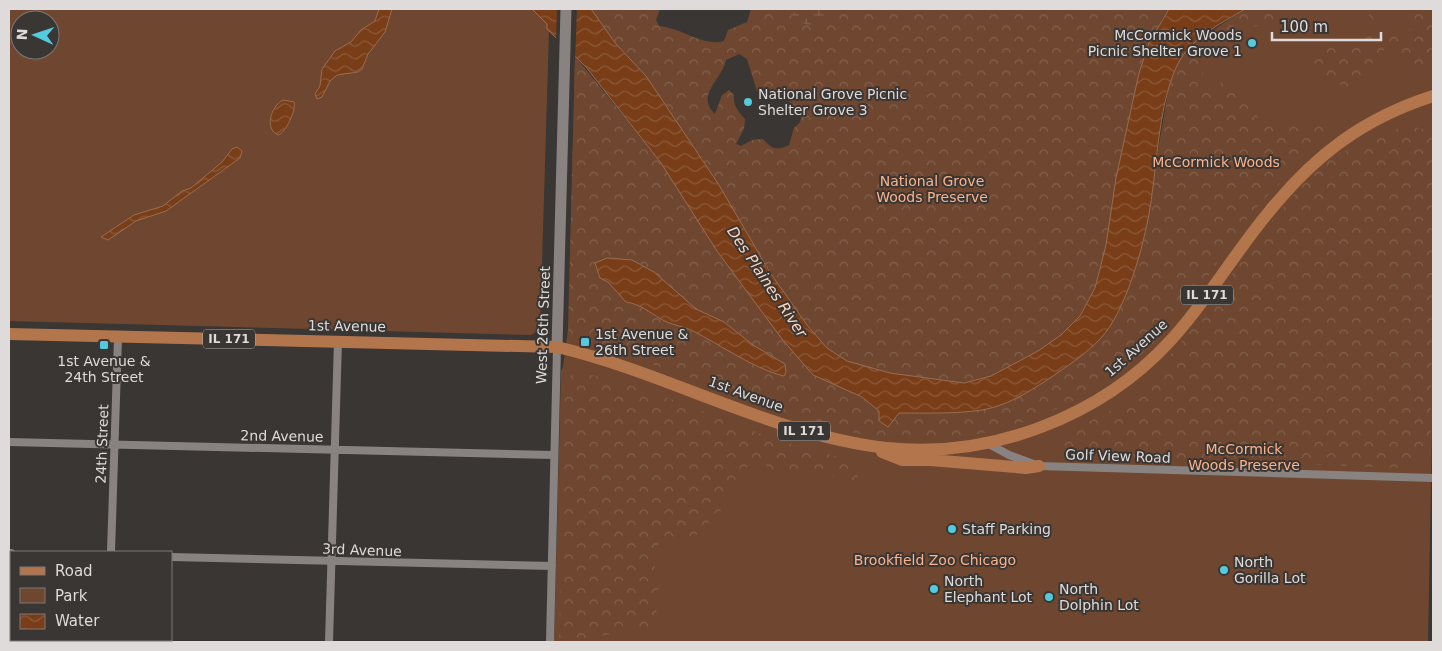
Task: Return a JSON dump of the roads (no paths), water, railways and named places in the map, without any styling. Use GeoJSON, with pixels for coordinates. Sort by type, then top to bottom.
{"type":"FeatureCollection","features":[{"type":"Feature","properties":{"kind":"main road","name":"West 26th Street"},"geometry":{"type":"LineString","coordinates":[[557,347],[566,9]]}},
{"type":"Feature","properties":{"kind":"main road","name":"1st Avenue"},"geometry":{"type":"LineString","coordinates":[[9,334],[338,340],[557,347],[629,367],[791,427],[864,445],[924,450],[987,443],[1055,422],[1102,397],[1126,380],[1170,342],[1190,318],[1267,213],[1306,170],[1344,137],[1397,108],[1433,96]]}},
{"type":"Feature","properties":{"kind":"main road"},"geometry":{"type":"LineString","coordinates":[[864,445],[902,460],[930,460],[1026,468],[1039,466]]}},
{"type":"Feature","properties":{"kind":"street","name":"24th Street"},"geometry":{"type":"LineString","coordinates":[[111,551],[118,336]]}},
{"type":"Feature","properties":{"kind":"street"},"geometry":{"type":"LineString","coordinates":[[329,642],[338,340]]}},
{"type":"Feature","properties":{"kind":"street","name":"West 26th Street"},"geometry":{"type":"LineString","coordinates":[[550,642],[557,347]]}},
{"type":"Feature","properties":{"kind":"street","name":"2nd Avenue"},"geometry":{"type":"LineString","coordinates":[[9,442],[554,455]]}},
{"type":"Feature","properties":{"kind":"street","name":"Golf View Road"},"geometry":{"type":"LineString","coordinates":[[987,443],[1009,455],[1039,466],[1433,478]]}},
{"type":"Feature","properties":{"kind":"street","name":"3rd Avenue"},"geometry":{"type":"LineString","coordinates":[[172,557],[552,566]]}},
{"type":"Feature","properties":{"kind":"water"},"geometry":{"type":"Polygon","coordinates":[[[379,9],[392,9],[385,32],[368,54],[362,69],[358,72],[337,75],[330,81],[322,97],[317,99],[315,94],[320,86],[322,69],[335,51],[351,42],[361,30],[375,21],[379,9]]]}},
{"type":"Feature","properties":{"kind":"water","name":"Des Plaines River"},"geometry":{"type":"Polygon","coordinates":[[[532,9],[591,9],[616,44],[646,76],[719,185],[769,271],[807,325],[827,348],[847,361],[890,373],[964,383],[991,376],[1038,351],[1061,335],[1080,316],[1095,288],[1106,245],[1116,178],[1139,73],[1149,43],[1169,9],[1245,9],[1209,31],[1193,44],[1180,60],[1173,75],[1163,112],[1150,208],[1133,277],[1118,312],[1101,338],[1082,355],[1032,390],[1008,402],[982,410],[899,413],[888,427],[879,421],[879,411],[862,397],[813,375],[782,339],[717,251],[661,163],[586,67],[547,29],[547,24],[532,9]]]}},
{"type":"Feature","properties":{"kind":"water"},"geometry":{"type":"Polygon","coordinates":[[[283,100],[294,102],[294,105],[287,126],[278,135],[271,128],[270,123],[272,112],[283,100]]]}},
{"type":"Feature","properties":{"kind":"water"},"geometry":{"type":"Polygon","coordinates":[[[237,147],[242,151],[240,158],[166,211],[136,221],[108,240],[101,237],[134,215],[163,206],[182,191],[191,188],[222,162],[232,149],[237,147]]]}},
{"type":"Feature","properties":{"kind":"water"},"geometry":{"type":"Polygon","coordinates":[[[607,258],[632,260],[654,272],[696,309],[724,322],[753,345],[785,364],[786,372],[784,376],[761,368],[693,331],[665,321],[640,306],[626,302],[608,282],[600,278],[595,263],[607,258]]]}},
{"type":"Feature","properties":{"kind":"place","name":"McCormick Woods Picnic Shelter Grove 1"},"geometry":{"type":"Point","coordinates":[1252,43]}},
{"type":"Feature","properties":{"kind":"place","name":"National Grove Picnic Shelter Grove 3"},"geometry":{"type":"Point","coordinates":[748,102]}},
{"type":"Feature","properties":{"kind":"place","name":"1st Avenue & 26th Street"},"geometry":{"type":"Point","coordinates":[585,342]}},
{"type":"Feature","properties":{"kind":"place","name":"1st Avenue & 24th Street"},"geometry":{"type":"Point","coordinates":[104,345]}},
{"type":"Feature","properties":{"kind":"place","name":"Staff Parking"},"geometry":{"type":"Point","coordinates":[952,529]}},
{"type":"Feature","properties":{"kind":"place","name":"North Gorilla Lot"},"geometry":{"type":"Point","coordinates":[1224,570]}},
{"type":"Feature","properties":{"kind":"place","name":"North Elephant Lot"},"geometry":{"type":"Point","coordinates":[934,589]}},
{"type":"Feature","properties":{"kind":"place","name":"North Dolphin Lot"},"geometry":{"type":"Point","coordinates":[1049,597]}},
{"type":"Feature","properties":{"kind":"park label","name":"McCormick Woods"},"geometry":{"type":"Point","coordinates":[1216,162]}},
{"type":"Feature","properties":{"kind":"park label","name":"National Grove Woods Preserve"},"geometry":{"type":"Point","coordinates":[932,190]}},
{"type":"Feature","properties":{"kind":"park label","name":"McCormick Woods Preserve"},"geometry":{"type":"Point","coordinates":[1244,458]}},
{"type":"Feature","properties":{"kind":"park label","name":"Brookfield Zoo Chicago"},"geometry":{"type":"Point","coordinates":[935,560]}}]}
